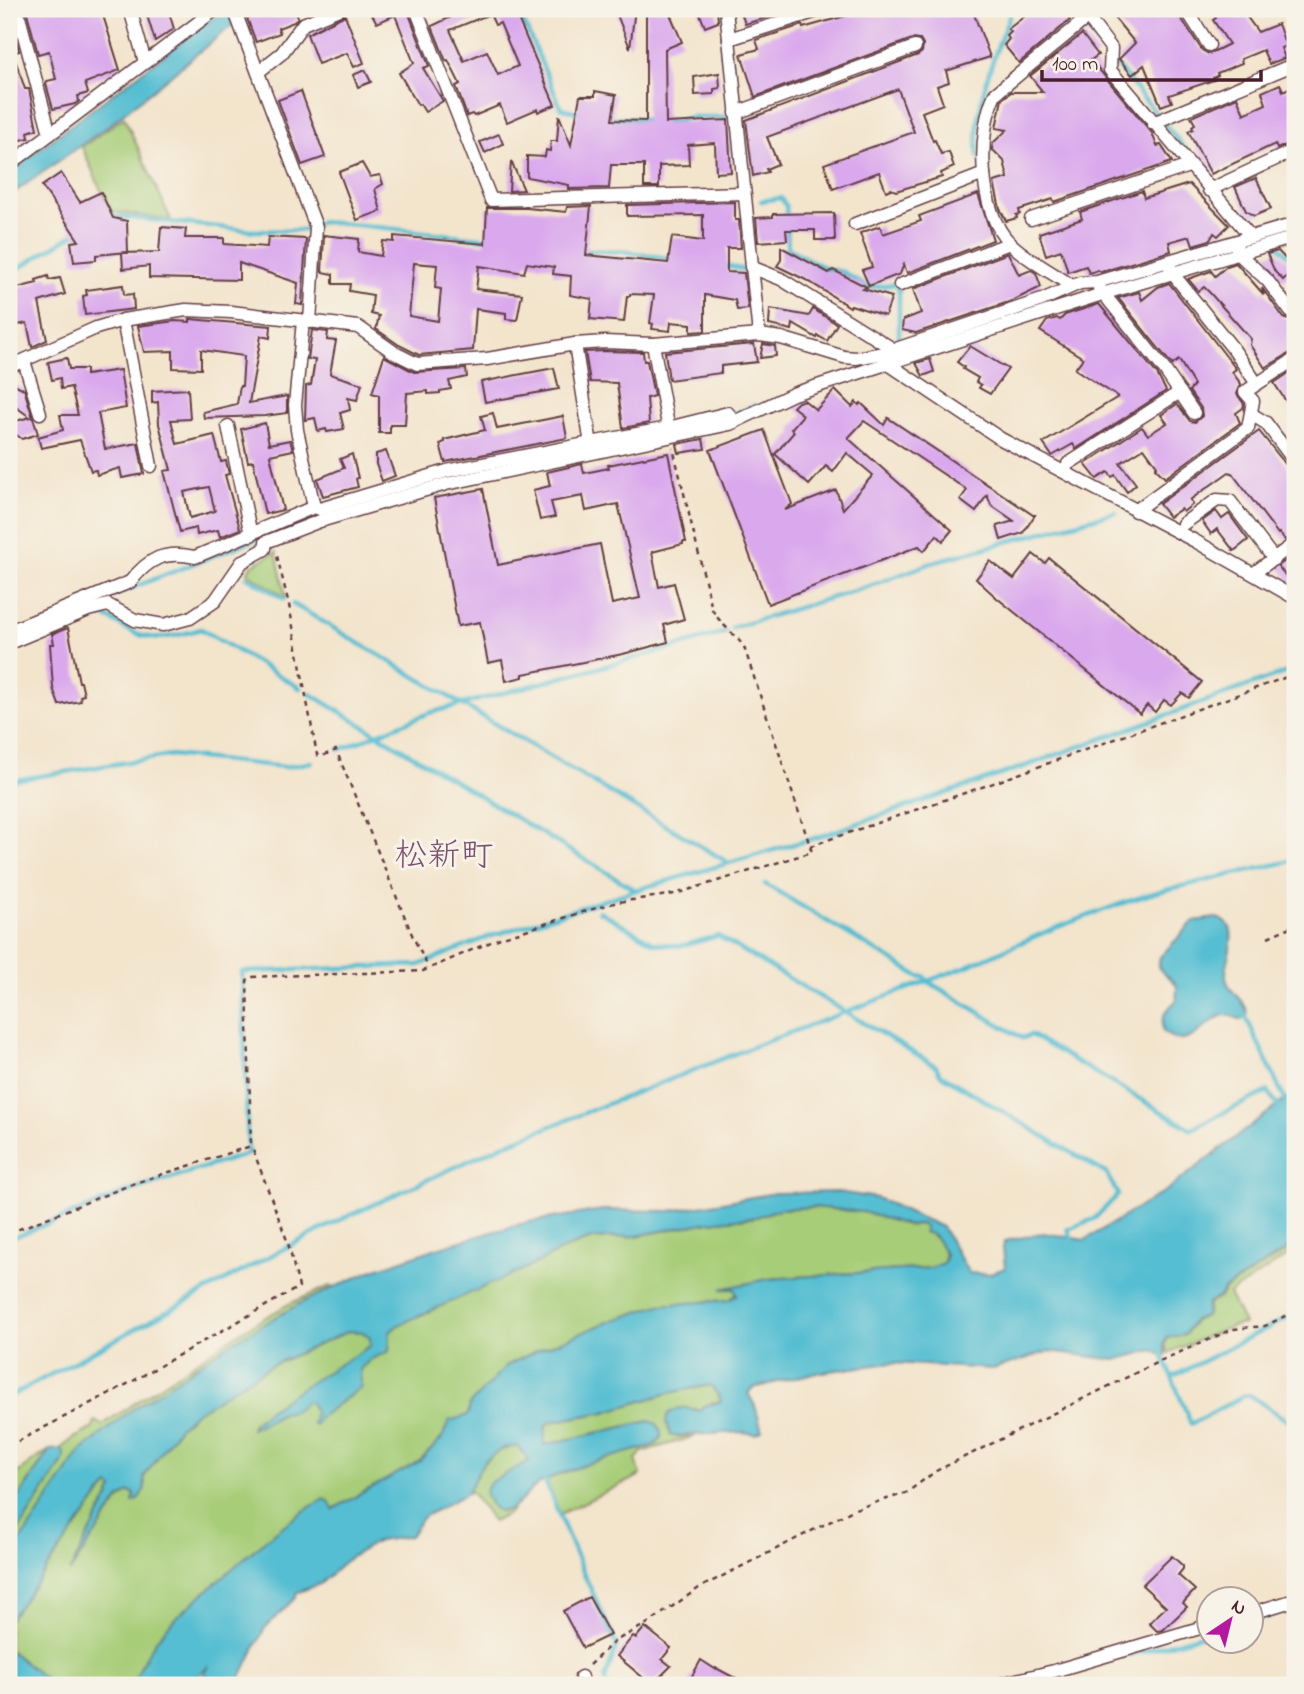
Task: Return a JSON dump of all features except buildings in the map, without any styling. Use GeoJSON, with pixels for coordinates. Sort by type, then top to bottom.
{"type":"FeatureCollection","features":[{"type":"Feature","properties":{"kind":"street"},"geometry":{"type":"LineString","coordinates":[[17,9],[50,134]]}},
{"type":"Feature","properties":{"kind":"street"},"geometry":{"type":"LineString","coordinates":[[130,9],[145,62]]}},
{"type":"Feature","properties":{"kind":"street"},"geometry":{"type":"LineString","coordinates":[[9,164],[216,9]]}},
{"type":"Feature","properties":{"kind":"street"},"geometry":{"type":"LineString","coordinates":[[234,9],[315,224],[307,322],[295,405],[297,430],[314,506]]}},
{"type":"Feature","properties":{"kind":"street"},"geometry":{"type":"LineString","coordinates":[[258,72],[282,52],[303,24],[339,9]]}},
{"type":"Feature","properties":{"kind":"street"},"geometry":{"type":"LineString","coordinates":[[416,9],[491,200],[744,193]]}},
{"type":"Feature","properties":{"kind":"street"},"geometry":{"type":"LineString","coordinates":[[726,9],[759,335]]}},
{"type":"Feature","properties":{"kind":"street"},"geometry":{"type":"LineString","coordinates":[[729,40],[823,9]]}},
{"type":"Feature","properties":{"kind":"street"},"geometry":{"type":"LineString","coordinates":[[1186,9],[1209,45]]}},
{"type":"Feature","properties":{"kind":"street"},"geometry":{"type":"LineString","coordinates":[[1194,413],[1164,369],[1099,289],[1072,286],[1010,243],[992,212],[980,176],[990,104],[995,94],[1083,18],[1111,48],[1110,70],[1158,120],[1189,166],[1215,188],[1251,237]]}},
{"type":"Feature","properties":{"kind":"street"},"geometry":{"type":"LineString","coordinates":[[736,113],[915,47]]}},
{"type":"Feature","properties":{"kind":"street"},"geometry":{"type":"LineString","coordinates":[[1158,120],[1295,64]]}},
{"type":"Feature","properties":{"kind":"street"},"geometry":{"type":"LineString","coordinates":[[1215,188],[1295,150]]}},
{"type":"Feature","properties":{"kind":"street"},"geometry":{"type":"LineString","coordinates":[[1031,219],[1189,166]]}},
{"type":"Feature","properties":{"kind":"street"},"geometry":{"type":"LineString","coordinates":[[855,224],[980,176]]}},
{"type":"Feature","properties":{"kind":"street"},"geometry":{"type":"LineString","coordinates":[[1237,248],[1251,237],[1295,224]]}},
{"type":"Feature","properties":{"kind":"street"},"geometry":{"type":"LineString","coordinates":[[9,367],[96,328],[123,320],[186,310],[231,312],[358,327],[395,353],[417,363],[487,359],[575,344],[653,344],[759,335],[795,342],[844,357],[888,356],[1171,267],[1237,248],[1295,237]]}},
{"type":"Feature","properties":{"kind":"street"},"geometry":{"type":"LineString","coordinates":[[900,285],[1010,243]]}},
{"type":"Feature","properties":{"kind":"street"},"geometry":{"type":"LineString","coordinates":[[1237,248],[1292,312]]}},
{"type":"Feature","properties":{"kind":"street"},"geometry":{"type":"LineString","coordinates":[[751,267],[781,279],[888,356],[959,413],[1001,439],[1256,572],[1295,598]]}},
{"type":"Feature","properties":{"kind":"street"},"geometry":{"type":"LineString","coordinates":[[1171,267],[1257,384]]}},
{"type":"Feature","properties":{"kind":"street"},"geometry":{"type":"LineString","coordinates":[[314,506],[320,509],[447,471],[670,434],[732,418],[888,356],[1042,300],[1072,286]]}},
{"type":"Feature","properties":{"kind":"street"},"geometry":{"type":"LineString","coordinates":[[123,320],[151,466]]}},
{"type":"Feature","properties":{"kind":"street"},"geometry":{"type":"LineString","coordinates":[[575,344],[591,447]]}},
{"type":"Feature","properties":{"kind":"street"},"geometry":{"type":"LineString","coordinates":[[653,344],[670,434]]}},
{"type":"Feature","properties":{"kind":"street"},"geometry":{"type":"LineString","coordinates":[[1138,509],[1248,428],[1253,401],[1245,392],[1295,359]]}},
{"type":"Feature","properties":{"kind":"street"},"geometry":{"type":"LineString","coordinates":[[24,361],[40,413]]}},
{"type":"Feature","properties":{"kind":"street"},"geometry":{"type":"LineString","coordinates":[[1068,464],[1180,392]]}},
{"type":"Feature","properties":{"kind":"street"},"geometry":{"type":"LineString","coordinates":[[1251,414],[1266,423],[1295,462]]}},
{"type":"Feature","properties":{"kind":"street"},"geometry":{"type":"LineString","coordinates":[[228,426],[251,535]]}},
{"type":"Feature","properties":{"kind":"street"},"geometry":{"type":"LineString","coordinates":[[9,643],[88,610],[108,606],[135,620],[163,625],[190,618],[215,601],[242,562],[265,549],[266,542],[273,539],[320,521],[436,486],[591,447]]}},
{"type":"Feature","properties":{"kind":"street"},"geometry":{"type":"LineString","coordinates":[[1183,524],[1217,500],[1230,501],[1274,559]]}},
{"type":"Feature","properties":{"kind":"street"},"geometry":{"type":"LineString","coordinates":[[9,631],[130,582],[144,565],[174,552],[195,557],[314,506]]}},
{"type":"Feature","properties":{"kind":"street"},"geometry":{"type":"LineString","coordinates":[[1256,572],[1295,542]]}},
{"type":"Feature","properties":{"kind":"street"},"geometry":{"type":"LineString","coordinates":[[1266,1609],[1295,1600]]}},
{"type":"Feature","properties":{"kind":"street"},"geometry":{"type":"LineString","coordinates":[[996,1685],[1054,1671],[1196,1629]]}},
{"type":"Feature","properties":{"kind":"path"},"geometry":{"type":"LineString","coordinates":[[9,1446],[296,1291],[299,1282],[288,1243],[250,1147],[249,977],[423,971],[426,965],[500,938],[618,902],[676,894],[812,852],[744,647],[737,636],[718,621],[712,609],[670,434]]}},
{"type":"Feature","properties":{"kind":"path"},"geometry":{"type":"LineString","coordinates":[[273,539],[289,605],[317,755],[322,756],[336,750],[426,965]]}},
{"type":"Feature","properties":{"kind":"path"},"geometry":{"type":"LineString","coordinates":[[810,844],[988,785],[1295,674]]}},
{"type":"Feature","properties":{"kind":"path"},"geometry":{"type":"LineString","coordinates":[[1268,937],[1295,925]]}},
{"type":"Feature","properties":{"kind":"path"},"geometry":{"type":"LineString","coordinates":[[9,1233],[135,1183],[250,1147]]}},
{"type":"Feature","properties":{"kind":"path"},"geometry":{"type":"LineString","coordinates":[[584,1681],[596,1657],[617,1640],[650,1622],[699,1588],[788,1541],[855,1509],[906,1493],[936,1471],[1165,1359],[1233,1329],[1265,1326],[1295,1311]]}},
{"type":"Feature","properties":{"kind":"green space"},"geometry":{"type":"Polygon","coordinates":[[[124,117],[171,220],[110,211],[82,147],[124,117]]]}},
{"type":"Feature","properties":{"kind":"green space"},"geometry":{"type":"Polygon","coordinates":[[[276,552],[286,597],[247,573],[251,566],[276,552]]]}},
{"type":"Feature","properties":{"kind":"green space"},"geometry":{"type":"Polygon","coordinates":[[[813,1207],[863,1212],[898,1223],[920,1224],[925,1227],[925,1232],[940,1243],[944,1252],[944,1263],[931,1268],[768,1279],[725,1289],[734,1289],[737,1294],[729,1300],[660,1305],[611,1321],[506,1366],[468,1415],[456,1419],[432,1451],[420,1461],[286,1539],[223,1580],[182,1612],[158,1638],[132,1685],[53,1685],[9,1650],[9,1620],[100,1495],[109,1486],[113,1489],[74,1564],[119,1500],[128,1492],[135,1494],[145,1488],[144,1477],[179,1427],[195,1413],[270,1366],[349,1331],[363,1332],[370,1338],[370,1346],[286,1398],[252,1424],[252,1428],[282,1413],[297,1410],[305,1402],[310,1402],[315,1412],[315,1425],[318,1418],[361,1388],[359,1369],[371,1359],[389,1351],[390,1332],[398,1325],[538,1263],[563,1249],[592,1239],[636,1236],[709,1222],[756,1217],[779,1209],[813,1207]]]}},
{"type":"Feature","properties":{"kind":"green space"},"geometry":{"type":"Polygon","coordinates":[[[1295,1241],[1295,1251],[1229,1294],[1244,1324],[1232,1326],[1168,1353],[1165,1344],[1168,1338],[1185,1335],[1195,1321],[1207,1315],[1208,1304],[1220,1298],[1224,1290],[1286,1251],[1295,1241]]]}},
{"type":"Feature","properties":{"kind":"green space"},"geometry":{"type":"Polygon","coordinates":[[[330,1286],[333,1288],[237,1339],[191,1369],[9,1558],[9,1545],[64,1460],[64,1453],[60,1449],[93,1428],[95,1421],[102,1425],[243,1330],[289,1304],[330,1286]]]}},
{"type":"Feature","properties":{"kind":"green space"},"geometry":{"type":"Polygon","coordinates":[[[711,1385],[721,1399],[720,1402],[711,1403],[700,1411],[694,1409],[676,1437],[696,1436],[642,1452],[636,1460],[641,1475],[560,1514],[546,1480],[576,1468],[649,1421],[543,1445],[546,1426],[550,1422],[605,1412],[669,1393],[711,1385]]]}},
{"type":"Feature","properties":{"kind":"green space"},"geometry":{"type":"Polygon","coordinates":[[[517,1446],[529,1461],[523,1466],[504,1511],[517,1504],[508,1514],[493,1522],[471,1492],[467,1493],[480,1468],[491,1456],[517,1446]]]}},
{"type":"Feature","properties":{"kind":"green space"},"geometry":{"type":"Polygon","coordinates":[[[50,1450],[44,1458],[9,1512],[9,1478],[50,1450]]]}},
{"type":"Feature","properties":{"kind":"water"},"geometry":{"type":"Polygon","coordinates":[[[225,9],[252,9],[108,126],[9,196],[9,172],[225,9]]]}},
{"type":"Feature","properties":{"kind":"water"},"geometry":{"type":"Polygon","coordinates":[[[1216,918],[1225,921],[1230,927],[1227,983],[1244,1004],[1248,1014],[1242,1020],[1224,1015],[1188,1039],[1173,1038],[1163,1032],[1163,1018],[1177,1000],[1177,988],[1158,967],[1160,957],[1194,921],[1216,918]]]}},
{"type":"Feature","properties":{"kind":"water"},"geometry":{"type":"Polygon","coordinates":[[[1295,1092],[1295,1239],[1286,1250],[1207,1303],[1206,1315],[1194,1320],[1184,1335],[1167,1337],[1164,1344],[1166,1355],[1153,1350],[1115,1360],[1050,1351],[993,1369],[891,1363],[814,1373],[753,1388],[748,1393],[762,1431],[755,1434],[743,1432],[671,1436],[666,1422],[668,1414],[683,1408],[700,1411],[703,1406],[720,1402],[721,1399],[710,1385],[669,1393],[605,1412],[550,1422],[546,1426],[544,1445],[649,1421],[656,1423],[661,1431],[661,1438],[655,1445],[597,1461],[540,1483],[512,1508],[501,1511],[493,1506],[485,1491],[491,1482],[529,1461],[517,1446],[504,1448],[484,1461],[467,1493],[422,1518],[410,1536],[378,1541],[349,1558],[320,1584],[296,1593],[296,1597],[264,1629],[237,1685],[220,1685],[220,1682],[215,1685],[198,1685],[209,1666],[187,1685],[132,1685],[150,1649],[165,1630],[186,1608],[256,1548],[295,1517],[324,1499],[329,1501],[333,1509],[420,1461],[442,1438],[449,1421],[468,1415],[470,1404],[506,1366],[611,1321],[660,1305],[729,1300],[737,1295],[734,1289],[721,1289],[768,1279],[931,1268],[944,1263],[946,1255],[934,1235],[924,1232],[925,1227],[920,1224],[910,1226],[863,1212],[813,1207],[779,1209],[756,1217],[709,1222],[636,1236],[592,1239],[563,1249],[538,1263],[398,1325],[390,1332],[389,1351],[371,1359],[360,1369],[361,1387],[319,1418],[315,1425],[312,1423],[315,1412],[310,1402],[305,1402],[297,1410],[282,1413],[251,1429],[256,1421],[285,1399],[370,1346],[370,1338],[363,1332],[349,1331],[270,1366],[195,1413],[179,1427],[144,1477],[145,1488],[138,1500],[133,1502],[135,1494],[129,1492],[119,1499],[69,1573],[113,1489],[109,1486],[100,1495],[9,1620],[9,1558],[80,1452],[126,1414],[237,1339],[305,1301],[368,1272],[440,1247],[528,1222],[603,1210],[670,1211],[776,1193],[838,1192],[877,1198],[942,1227],[969,1273],[989,1274],[1005,1268],[1005,1241],[1043,1233],[1085,1240],[1167,1190],[1295,1092]]]}},
{"type":"Feature","properties":{"kind":"water"},"geometry":{"type":"Polygon","coordinates":[[[60,1449],[64,1453],[64,1460],[9,1545],[9,1512],[50,1450],[60,1449]]]}},
{"type":"Feature","properties":{"kind":"water"},"geometry":{"type":"Polygon","coordinates":[[[9,1650],[53,1685],[19,1685],[9,1678],[9,1650]]]}},
{"type":"Feature","properties":{"kind":"waterway"},"geometry":{"type":"LineString","coordinates":[[518,9],[561,108],[581,113]]}},
{"type":"Feature","properties":{"kind":"waterway"},"geometry":{"type":"LineString","coordinates":[[978,157],[977,138],[986,81],[1012,9]]}},
{"type":"Feature","properties":{"kind":"waterway"},"geometry":{"type":"LineString","coordinates":[[1071,9],[1103,50]]}},
{"type":"Feature","properties":{"kind":"waterway"},"geometry":{"type":"LineString","coordinates":[[1117,66],[1228,201],[1257,229]]}},
{"type":"Feature","properties":{"kind":"waterway"},"geometry":{"type":"LineString","coordinates":[[607,117],[650,120]]}},
{"type":"Feature","properties":{"kind":"waterway"},"geometry":{"type":"LineString","coordinates":[[662,121],[674,122],[691,117],[732,117]]}},
{"type":"Feature","properties":{"kind":"waterway"},"geometry":{"type":"LineString","coordinates":[[761,201],[781,198],[786,206],[787,217]]}},
{"type":"Feature","properties":{"kind":"waterway"},"geometry":{"type":"LineString","coordinates":[[985,207],[995,236]]}},
{"type":"Feature","properties":{"kind":"waterway"},"geometry":{"type":"LineString","coordinates":[[106,215],[255,231],[304,230],[321,222],[489,239]]}},
{"type":"Feature","properties":{"kind":"waterway"},"geometry":{"type":"LineString","coordinates":[[787,226],[788,248],[827,269],[843,272],[868,288],[896,284],[899,292],[899,340]]}},
{"type":"Feature","properties":{"kind":"waterway"},"geometry":{"type":"LineString","coordinates":[[9,274],[78,232]]}},
{"type":"Feature","properties":{"kind":"waterway"},"geometry":{"type":"LineString","coordinates":[[1278,245],[1295,263]]}},
{"type":"Feature","properties":{"kind":"waterway"},"geometry":{"type":"LineString","coordinates":[[581,250],[630,252],[673,259]]}},
{"type":"Feature","properties":{"kind":"waterway"},"geometry":{"type":"LineString","coordinates":[[724,266],[747,270]]}},
{"type":"Feature","properties":{"kind":"waterway"},"geometry":{"type":"LineString","coordinates":[[1001,320],[1020,314]]}},
{"type":"Feature","properties":{"kind":"waterway"},"geometry":{"type":"LineString","coordinates":[[731,416],[755,405]]}},
{"type":"Feature","properties":{"kind":"waterway"},"geometry":{"type":"LineString","coordinates":[[732,628],[867,587],[937,561],[1116,512]]}},
{"type":"Feature","properties":{"kind":"waterway"},"geometry":{"type":"LineString","coordinates":[[114,595],[269,534]]}},
{"type":"Feature","properties":{"kind":"waterway"},"geometry":{"type":"LineString","coordinates":[[247,577],[284,599]]}},
{"type":"Feature","properties":{"kind":"waterway"},"geometry":{"type":"LineString","coordinates":[[293,604],[729,863]]}},
{"type":"Feature","properties":{"kind":"waterway"},"geometry":{"type":"LineString","coordinates":[[92,613],[147,637],[164,637],[201,629],[300,688]]}},
{"type":"Feature","properties":{"kind":"waterway"},"geometry":{"type":"LineString","coordinates":[[339,750],[429,713],[726,632]]}},
{"type":"Feature","properties":{"kind":"waterway"},"geometry":{"type":"LineString","coordinates":[[9,1239],[138,1188],[248,1154],[242,972],[419,965],[488,937],[815,838],[1295,669]]}},
{"type":"Feature","properties":{"kind":"waterway"},"geometry":{"type":"LineString","coordinates":[[309,693],[636,890]]}},
{"type":"Feature","properties":{"kind":"waterway"},"geometry":{"type":"LineString","coordinates":[[9,781],[172,755],[285,767],[312,762]]}},
{"type":"Feature","properties":{"kind":"waterway"},"geometry":{"type":"LineString","coordinates":[[9,1397],[342,1219],[503,1145],[965,967],[1050,930],[1120,904],[1157,892],[1295,860]]}},
{"type":"Feature","properties":{"kind":"waterway"},"geometry":{"type":"LineString","coordinates":[[765,884],[920,977],[924,976],[927,981],[1022,1038],[1031,1035],[1191,1129],[1268,1091],[1279,1108]]}},
{"type":"Feature","properties":{"kind":"waterway"},"geometry":{"type":"LineString","coordinates":[[599,911],[654,943],[681,946],[718,936],[936,1066],[940,1074],[1107,1174],[1118,1195],[1094,1219],[1068,1229],[1073,1243]]}},
{"type":"Feature","properties":{"kind":"waterway"},"geometry":{"type":"LineString","coordinates":[[1245,1015],[1286,1102]]}},
{"type":"Feature","properties":{"kind":"waterway"},"geometry":{"type":"LineString","coordinates":[[1172,1377],[1295,1314]]}},
{"type":"Feature","properties":{"kind":"waterway"},"geometry":{"type":"LineString","coordinates":[[1162,1353],[1191,1424],[1243,1396],[1250,1395],[1295,1426]]}},
{"type":"Feature","properties":{"kind":"waterway"},"geometry":{"type":"LineString","coordinates":[[544,1479],[617,1645],[605,1679],[606,1685]]}},
{"type":"Feature","properties":{"kind":"waterway"},"geometry":{"type":"LineString","coordinates":[[1266,1616],[1295,1607]]}},
{"type":"Feature","properties":{"kind":"waterway"},"geometry":{"type":"LineString","coordinates":[[1129,1655],[1196,1637]]}},
{"type":"Feature","properties":{"kind":"district","name":"松新町"},"geometry":{"type":"Point","coordinates":[444,853]}}]}
